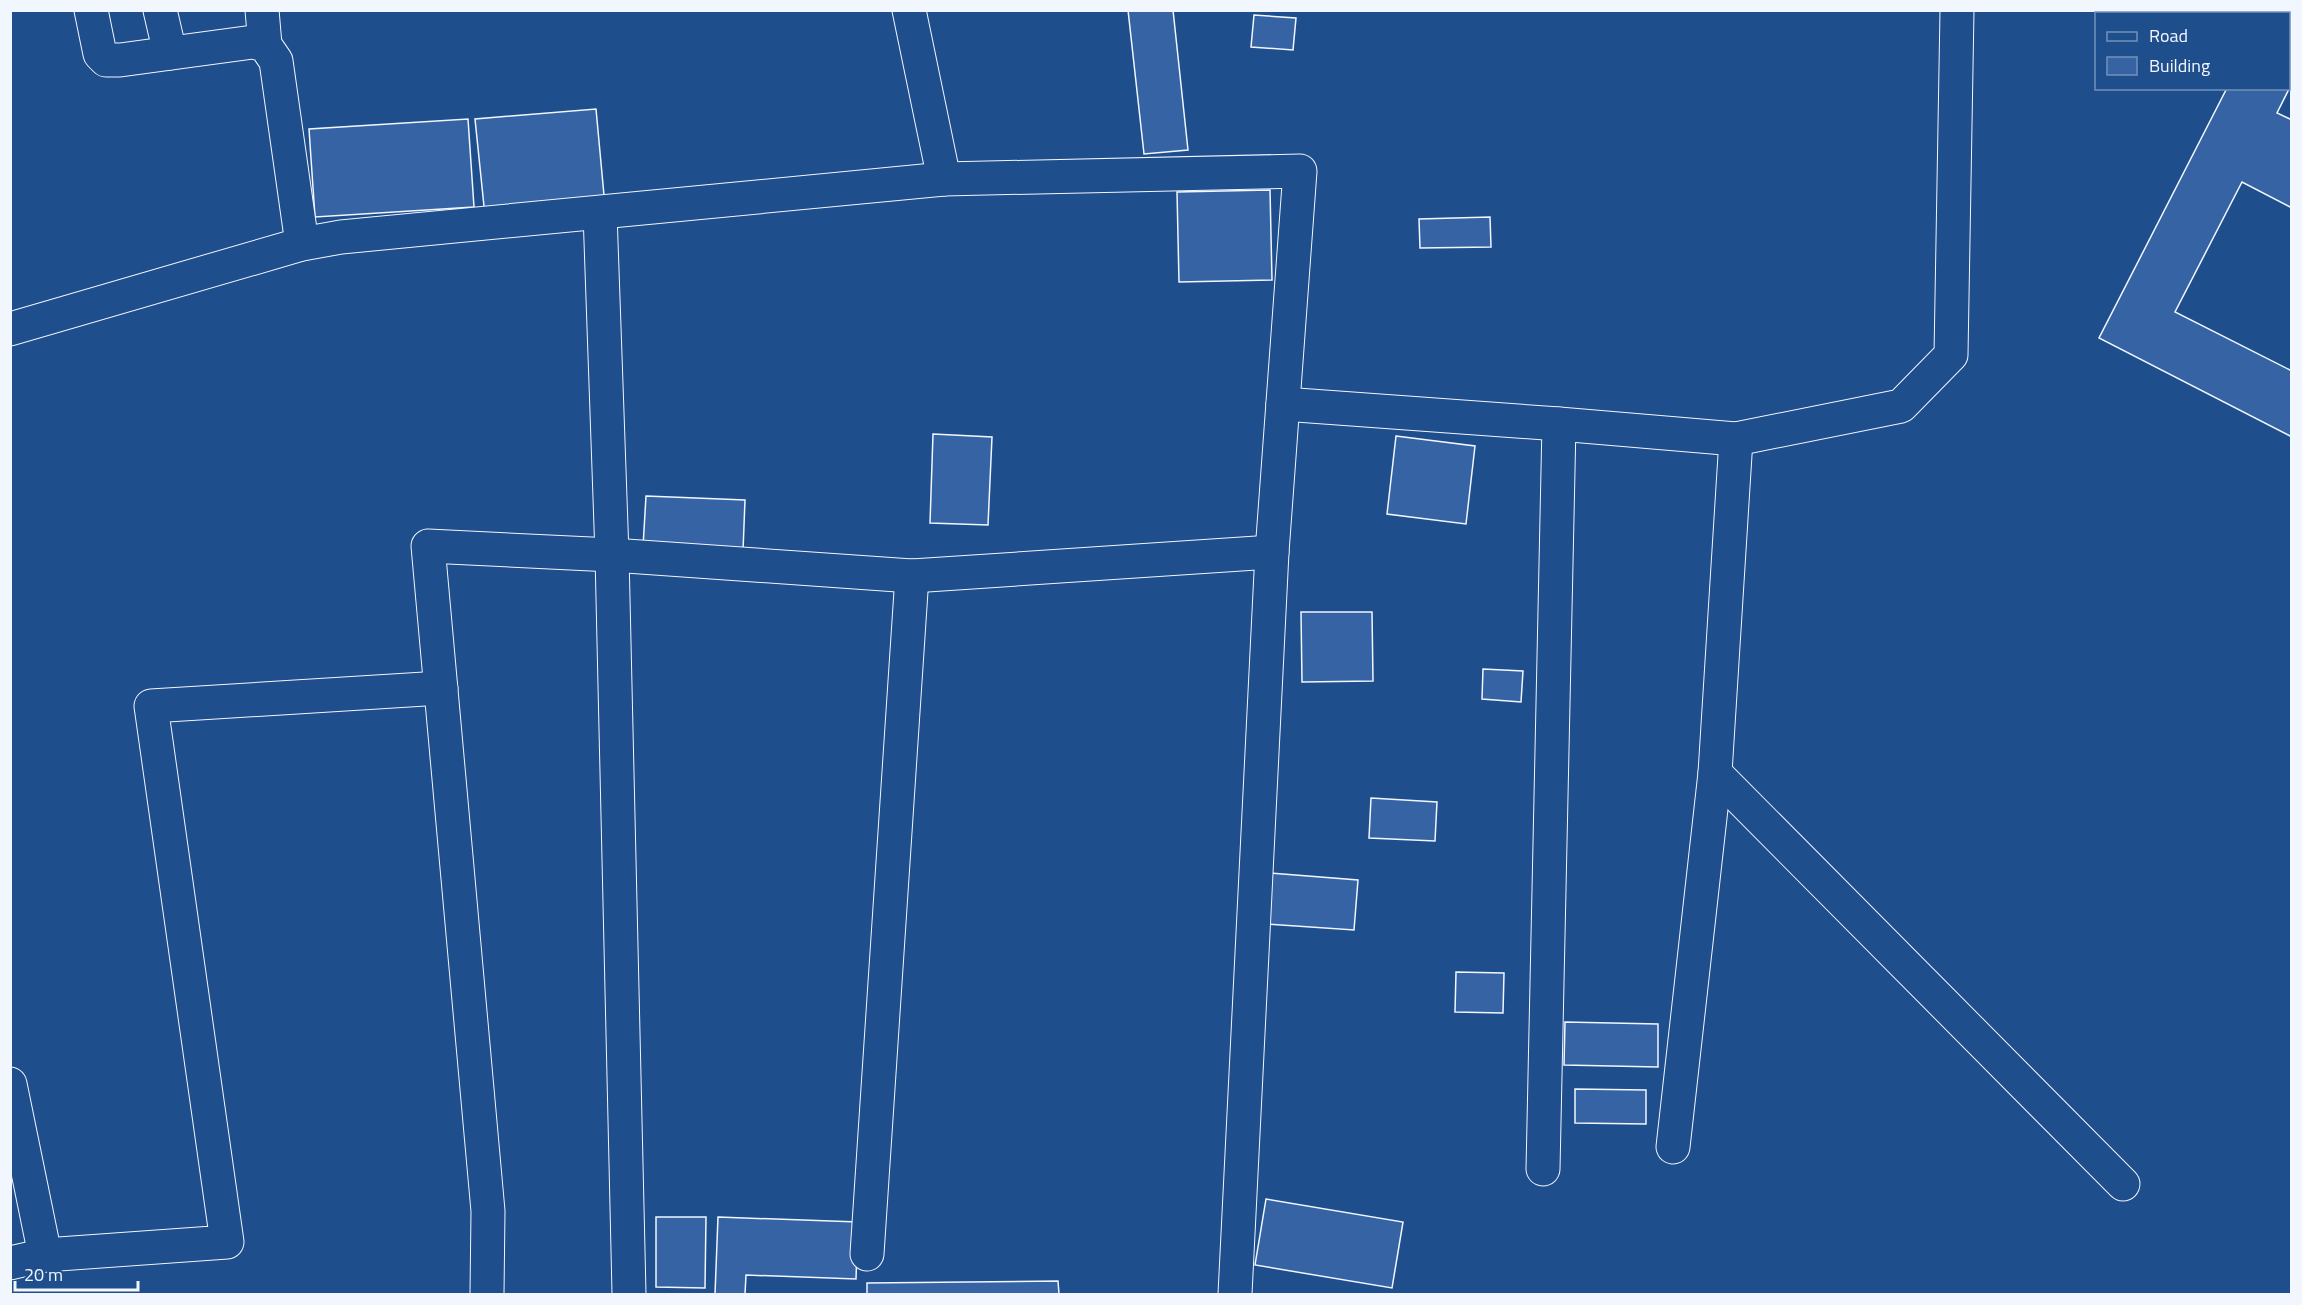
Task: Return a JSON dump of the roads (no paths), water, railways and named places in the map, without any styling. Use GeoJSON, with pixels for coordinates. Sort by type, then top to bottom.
{"type":"FeatureCollection","features":[{"type":"Feature","properties":{"kind":"street"},"geometry":{"type":"LineString","coordinates":[[91,10],[100,54],[106,60],[253,42],[266,45]]}},
{"type":"Feature","properties":{"kind":"street"},"geometry":{"type":"LineString","coordinates":[[160,10],[170,53]]}},
{"type":"Feature","properties":{"kind":"street"},"geometry":{"type":"LineString","coordinates":[[262,10],[266,45],[276,61],[302,244]]}},
{"type":"Feature","properties":{"kind":"street"},"geometry":{"type":"LineString","coordinates":[[909,10],[944,179]]}},
{"type":"Feature","properties":{"kind":"street"},"geometry":{"type":"LineString","coordinates":[[1283,404],[1736,439],[1901,406],[1951,355],[1957,10]]}},
{"type":"Feature","properties":{"kind":"street"},"geometry":{"type":"LineString","coordinates":[[10,329],[302,244],[341,237],[944,179],[1300,171],[1272,552],[1235,1294]]}},
{"type":"Feature","properties":{"kind":"street"},"geometry":{"type":"LineString","coordinates":[[600,213],[612,555],[629,1294]]}},
{"type":"Feature","properties":{"kind":"street"},"geometry":{"type":"LineString","coordinates":[[1543,1169],[1559,424]]}},
{"type":"Feature","properties":{"kind":"street"},"geometry":{"type":"LineString","coordinates":[[1673,1147],[1715,773],[1736,439]]}},
{"type":"Feature","properties":{"kind":"street"},"geometry":{"type":"LineString","coordinates":[[487,1294],[488,1211],[428,546],[612,555],[912,576],[1272,552]]}},
{"type":"Feature","properties":{"kind":"street"},"geometry":{"type":"LineString","coordinates":[[867,1254],[912,576]]}},
{"type":"Feature","properties":{"kind":"street"},"geometry":{"type":"LineString","coordinates":[[10,1263],[45,1255],[227,1242],[151,706],[441,688]]}},
{"type":"Feature","properties":{"kind":"street"},"geometry":{"type":"LineString","coordinates":[[1715,773],[2123,1184]]}},
{"type":"Feature","properties":{"kind":"street"},"geometry":{"type":"LineString","coordinates":[[10,1084],[45,1255]]}}]}
